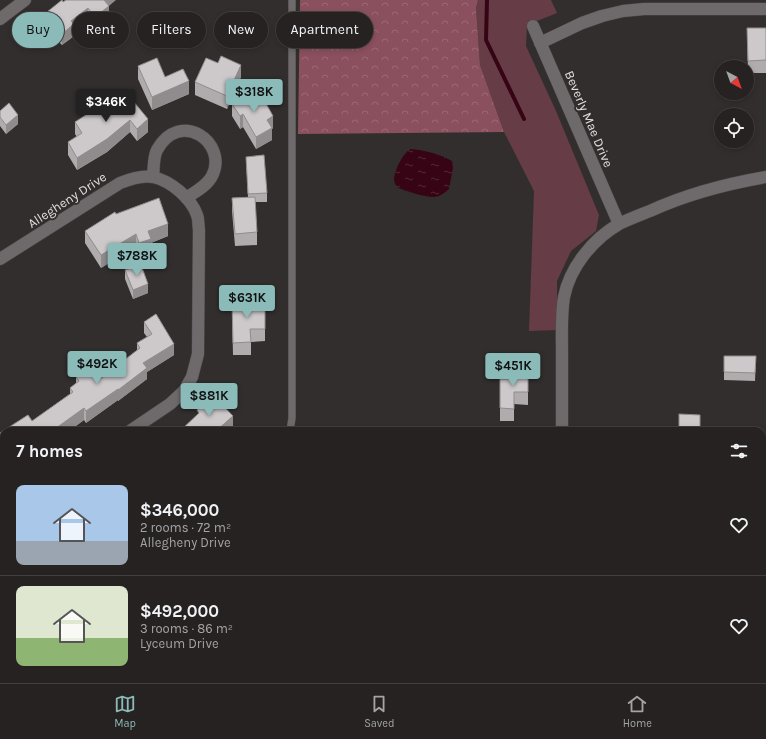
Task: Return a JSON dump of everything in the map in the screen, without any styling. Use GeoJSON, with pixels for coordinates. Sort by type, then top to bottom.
{"type":"FeatureCollection","features":[{"type":"Feature","properties":{"kind":"street"},"geometry":{"type":"LineString","coordinates":[[0,19],[25,0]]}},
{"type":"Feature","properties":{"kind":"street"},"geometry":{"type":"LineString","coordinates":[[540,43],[582,23],[602,16],[623,12],[644,9],[766,9]]}},
{"type":"Feature","properties":{"kind":"street","name":"Beverly Mae Drive"},"geometry":{"type":"LineString","coordinates":[[533,26],[619,224]]}},
{"type":"Feature","properties":{"kind":"street"},"geometry":{"type":"LineString","coordinates":[[136,427],[160,412],[184,391],[192,377],[198,354],[198,216],[194,207],[177,189],[159,180],[156,151],[166,138],[184,130],[200,134],[210,144],[214,154],[215,166],[212,176],[206,184],[186,198]]}},
{"type":"Feature","properties":{"kind":"street","name":"Allegheny Drive"},"geometry":{"type":"LineString","coordinates":[[0,259],[120,183],[130,179],[142,177],[159,180]]}},
{"type":"Feature","properties":{"kind":"street"},"geometry":{"type":"LineString","coordinates":[[562,427],[562,322],[564,298],[570,278],[580,261],[591,247],[619,224],[696,192],[732,182],[766,177]]}},
{"type":"Feature","properties":{"kind":"lane"},"geometry":{"type":"LineString","coordinates":[[291,427],[292,418],[292,0]]}},
{"type":"Feature","properties":{"kind":"shaded area"},"geometry":{"type":"Polygon","coordinates":[[[478,0],[551,0],[557,13],[527,25],[526,46],[556,111],[599,215],[596,231],[571,251],[557,281],[557,330],[529,331],[534,191],[504,132],[480,65],[476,8],[478,0]]]}},
{"type":"Feature","properties":{"kind":"green space"},"geometry":{"type":"Polygon","coordinates":[[[300,0],[478,0],[476,8],[480,65],[504,132],[298,134],[299,48],[373,48],[373,12],[300,12],[300,0]]]}},
{"type":"Feature","properties":{"kind":"water"},"geometry":{"type":"Polygon","coordinates":[[[411,149],[432,153],[452,161],[453,168],[449,189],[439,196],[432,197],[416,194],[397,187],[394,179],[396,171],[402,157],[411,149]]]}},
{"type":"Feature","properties":{"kind":"building"},"geometry":{"type":"Polygon","coordinates":[[[62,0],[63,2],[66,0],[104,0],[109,6],[101,12],[91,12],[88,8],[83,12],[72,12],[72,26],[64,32],[64,12],[47,12],[62,0]]]}},
{"type":"Feature","properties":{"kind":"building"},"geometry":{"type":"Polygon","coordinates":[[[747,28],[766,28],[766,60],[748,60],[747,28]]]}},
{"type":"Feature","properties":{"kind":"building"},"geometry":{"type":"Polygon","coordinates":[[[221,56],[241,65],[227,96],[195,82],[206,58],[218,63],[221,56]]]}},
{"type":"Feature","properties":{"kind":"building"},"geometry":{"type":"Polygon","coordinates":[[[157,58],[165,77],[183,69],[189,81],[152,97],[138,66],[157,58]]]}},
{"type":"Feature","properties":{"kind":"building"},"geometry":{"type":"Polygon","coordinates":[[[124,90],[148,119],[137,129],[130,120],[107,139],[77,158],[68,142],[82,133],[75,122],[92,111],[95,115],[124,90]]]}},
{"type":"Feature","properties":{"kind":"building"},"geometry":{"type":"Polygon","coordinates":[[[253,91],[260,103],[264,100],[273,116],[267,120],[272,128],[256,137],[243,114],[240,116],[232,104],[253,91]]]}},
{"type":"Feature","properties":{"kind":"building"},"geometry":{"type":"Polygon","coordinates":[[[9,103],[18,115],[6,125],[0,117],[0,111],[9,103]]]}},
{"type":"Feature","properties":{"kind":"building"},"geometry":{"type":"Polygon","coordinates":[[[264,155],[267,193],[248,194],[246,157],[264,155]]]}},
{"type":"Feature","properties":{"kind":"building"},"geometry":{"type":"Polygon","coordinates":[[[255,197],[257,232],[235,234],[232,198],[255,197]]]}},
{"type":"Feature","properties":{"kind":"building"},"geometry":{"type":"Polygon","coordinates":[[[159,198],[168,224],[148,231],[151,239],[139,243],[136,234],[101,255],[85,231],[115,212],[116,214],[159,198]]]}},
{"type":"Feature","properties":{"kind":"building"},"geometry":{"type":"Polygon","coordinates":[[[141,265],[148,284],[133,290],[125,270],[141,265]]]}},
{"type":"Feature","properties":{"kind":"building"},"geometry":{"type":"Polygon","coordinates":[[[232,300],[265,300],[265,329],[250,329],[251,342],[233,343],[232,300]]]}},
{"type":"Feature","properties":{"kind":"building"},"geometry":{"type":"Polygon","coordinates":[[[156,314],[174,344],[143,363],[147,368],[118,390],[86,411],[84,408],[58,427],[9,427],[28,415],[32,421],[73,392],[70,388],[79,381],[76,377],[91,366],[100,379],[140,348],[137,343],[152,334],[144,322],[156,314]]]}},
{"type":"Feature","properties":{"kind":"building"},"geometry":{"type":"Polygon","coordinates":[[[724,356],[756,356],[755,373],[724,372],[724,356]]]}},
{"type":"Feature","properties":{"kind":"building"},"geometry":{"type":"Polygon","coordinates":[[[511,368],[528,368],[528,392],[514,392],[514,409],[500,408],[500,379],[511,379],[511,368]]]}},
{"type":"Feature","properties":{"kind":"building"},"geometry":{"type":"Polygon","coordinates":[[[213,395],[233,416],[221,427],[184,427],[199,413],[197,410],[213,395]]]}},
{"type":"Feature","properties":{"kind":"building"},"geometry":{"type":"Polygon","coordinates":[[[679,414],[700,415],[700,427],[679,427],[679,414]]]}},
{"type":"Feature","properties":{"kind":"waterway"},"geometry":{"type":"LineString","coordinates":[[487,0],[486,40],[524,119]]}}]}
